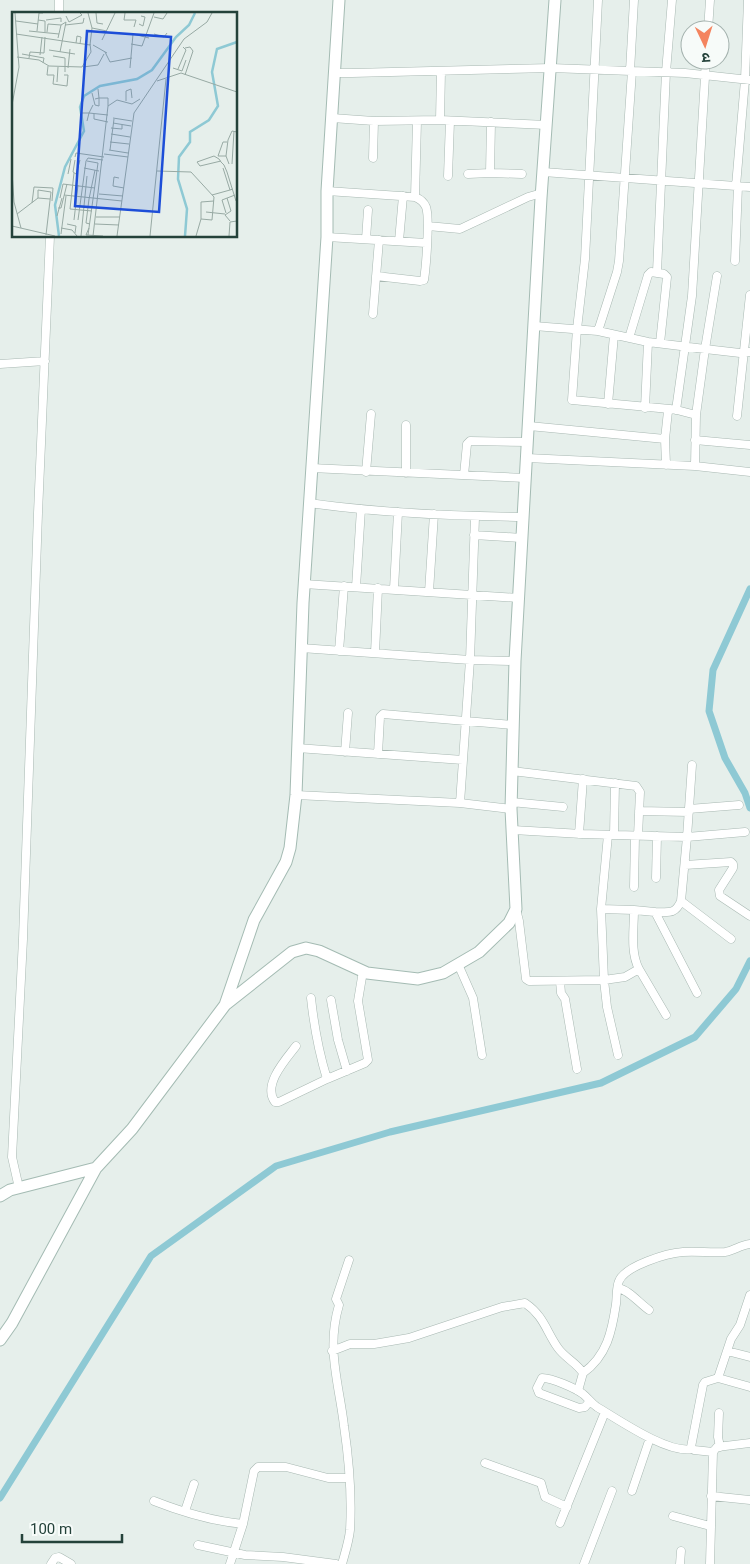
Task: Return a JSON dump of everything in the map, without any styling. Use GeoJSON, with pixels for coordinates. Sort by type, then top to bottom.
{"type":"FeatureCollection","features":[{"type":"Feature","properties":{"kind":"street"},"geometry":{"type":"LineString","coordinates":[[225,1005],[254,920],[286,862],[296,795],[304,584],[327,237],[327,190],[339,0]]}},
{"type":"Feature","properties":{"kind":"street"},"geometry":{"type":"LineString","coordinates":[[554,0],[522,538],[513,725],[511,806],[516,909],[526,979],[529,981],[604,980],[625,977],[639,969]]}},
{"type":"Feature","properties":{"kind":"street"},"geometry":{"type":"LineString","coordinates":[[598,0],[585,259],[577,329],[572,400],[673,410],[696,415]]}},
{"type":"Feature","properties":{"kind":"street"},"geometry":{"type":"LineString","coordinates":[[598,331],[619,260],[634,0]]}},
{"type":"Feature","properties":{"kind":"street"},"geometry":{"type":"LineString","coordinates":[[657,272],[666,72],[672,0]]}},
{"type":"Feature","properties":{"kind":"street"},"geometry":{"type":"LineString","coordinates":[[709,20],[710,0]]}},
{"type":"Feature","properties":{"kind":"street"},"geometry":{"type":"LineString","coordinates":[[735,261],[737,186],[748,80],[748,0]]}},
{"type":"Feature","properties":{"kind":"street"},"geometry":{"type":"LineString","coordinates":[[335,72],[352,74],[551,68],[666,72],[748,80]]}},
{"type":"Feature","properties":{"kind":"street"},"geometry":{"type":"LineString","coordinates":[[673,410],[686,346],[692,296],[706,70]]}},
{"type":"Feature","properties":{"kind":"street"},"geometry":{"type":"LineString","coordinates":[[440,120],[442,71]]}},
{"type":"Feature","properties":{"kind":"street"},"geometry":{"type":"LineString","coordinates":[[332,118],[374,121],[440,120],[547,125]]}},
{"type":"Feature","properties":{"kind":"street"},"geometry":{"type":"LineString","coordinates":[[373,158],[374,121]]}},
{"type":"Feature","properties":{"kind":"street"},"geometry":{"type":"LineString","coordinates":[[415,197],[417,121]]}},
{"type":"Feature","properties":{"kind":"street"},"geometry":{"type":"LineString","coordinates":[[448,176],[450,121]]}},
{"type":"Feature","properties":{"kind":"street"},"geometry":{"type":"LineString","coordinates":[[490,173],[491,122]]}},
{"type":"Feature","properties":{"kind":"street"},"geometry":{"type":"LineString","coordinates":[[543,172],[750,187]]}},
{"type":"Feature","properties":{"kind":"street"},"geometry":{"type":"LineString","coordinates":[[468,174],[522,174]]}},
{"type":"Feature","properties":{"kind":"street"},"geometry":{"type":"LineString","coordinates":[[327,190],[415,197],[421,199],[426,207],[428,226],[423,281],[376,276]]}},
{"type":"Feature","properties":{"kind":"street"},"geometry":{"type":"LineString","coordinates":[[428,226],[460,229],[528,196],[542,193]]}},
{"type":"Feature","properties":{"kind":"street"},"geometry":{"type":"LineString","coordinates":[[399,241],[403,196]]}},
{"type":"Feature","properties":{"kind":"street"},"geometry":{"type":"LineString","coordinates":[[366,239],[368,210]]}},
{"type":"Feature","properties":{"kind":"street"},"geometry":{"type":"LineString","coordinates":[[327,237],[426,243]]}},
{"type":"Feature","properties":{"kind":"street"},"geometry":{"type":"LineString","coordinates":[[19,1188],[12,1157],[23,939],[50,238]]}},
{"type":"Feature","properties":{"kind":"street"},"geometry":{"type":"LineString","coordinates":[[373,314],[379,240]]}},
{"type":"Feature","properties":{"kind":"street"},"geometry":{"type":"LineString","coordinates":[[629,338],[648,275],[651,272],[657,272],[664,274],[667,278],[660,343]]}},
{"type":"Feature","properties":{"kind":"street"},"geometry":{"type":"LineString","coordinates":[[694,466],[696,415],[717,276]]}},
{"type":"Feature","properties":{"kind":"street"},"geometry":{"type":"LineString","coordinates":[[737,416],[747,353],[750,295]]}},
{"type":"Feature","properties":{"kind":"street"},"geometry":{"type":"LineString","coordinates":[[534,326],[598,331],[648,342],[747,353]]}},
{"type":"Feature","properties":{"kind":"street"},"geometry":{"type":"LineString","coordinates":[[608,404],[614,335]]}},
{"type":"Feature","properties":{"kind":"street"},"geometry":{"type":"LineString","coordinates":[[645,408],[648,342]]}},
{"type":"Feature","properties":{"kind":"street"},"geometry":{"type":"LineString","coordinates":[[0,364],[45,361]]}},
{"type":"Feature","properties":{"kind":"street"},"geometry":{"type":"LineString","coordinates":[[666,465],[667,413],[673,410]]}},
{"type":"Feature","properties":{"kind":"street"},"geometry":{"type":"LineString","coordinates":[[366,472],[371,414]]}},
{"type":"Feature","properties":{"kind":"street"},"geometry":{"type":"LineString","coordinates":[[406,425],[406,473]]}},
{"type":"Feature","properties":{"kind":"street"},"geometry":{"type":"LineString","coordinates":[[529,426],[665,439]]}},
{"type":"Feature","properties":{"kind":"street"},"geometry":{"type":"LineString","coordinates":[[695,440],[750,445]]}},
{"type":"Feature","properties":{"kind":"street"},"geometry":{"type":"LineString","coordinates":[[464,475],[467,444],[470,441],[528,442]]}},
{"type":"Feature","properties":{"kind":"street"},"geometry":{"type":"LineString","coordinates":[[527,458],[694,466],[750,472]]}},
{"type":"Feature","properties":{"kind":"street"},"geometry":{"type":"LineString","coordinates":[[311,468],[526,478]]}},
{"type":"Feature","properties":{"kind":"street"},"geometry":{"type":"LineString","coordinates":[[309,502],[398,512],[475,517],[524,517]]}},
{"type":"Feature","properties":{"kind":"street"},"geometry":{"type":"LineString","coordinates":[[356,587],[361,509]]}},
{"type":"Feature","properties":{"kind":"street"},"geometry":{"type":"LineString","coordinates":[[394,589],[398,512]]}},
{"type":"Feature","properties":{"kind":"street"},"geometry":{"type":"LineString","coordinates":[[429,592],[434,514]]}},
{"type":"Feature","properties":{"kind":"street"},"geometry":{"type":"LineString","coordinates":[[460,803],[470,660],[475,517]]}},
{"type":"Feature","properties":{"kind":"street"},"geometry":{"type":"LineString","coordinates":[[474,535],[522,538]]}},
{"type":"Feature","properties":{"kind":"street"},"geometry":{"type":"LineString","coordinates":[[304,584],[519,598]]}},
{"type":"Feature","properties":{"kind":"street"},"geometry":{"type":"LineString","coordinates":[[339,651],[344,586]]}},
{"type":"Feature","properties":{"kind":"street"},"geometry":{"type":"LineString","coordinates":[[374,653],[378,588]]}},
{"type":"Feature","properties":{"kind":"street"},"geometry":{"type":"LineString","coordinates":[[301,648],[516,662]]}},
{"type":"Feature","properties":{"kind":"street"},"geometry":{"type":"LineString","coordinates":[[345,752],[348,713]]}},
{"type":"Feature","properties":{"kind":"street"},"geometry":{"type":"LineString","coordinates":[[378,754],[380,717],[383,714],[513,725]]}},
{"type":"Feature","properties":{"kind":"street"},"geometry":{"type":"LineString","coordinates":[[297,748],[463,760]]}},
{"type":"Feature","properties":{"kind":"street"},"geometry":{"type":"LineString","coordinates":[[601,909],[672,912],[678,908],[681,901],[685,865],[692,765]]}},
{"type":"Feature","properties":{"kind":"street"},"geometry":{"type":"LineString","coordinates":[[512,771],[638,787],[640,792],[634,887]]}},
{"type":"Feature","properties":{"kind":"street"},"geometry":{"type":"LineString","coordinates":[[579,834],[583,779]]}},
{"type":"Feature","properties":{"kind":"street"},"geometry":{"type":"LineString","coordinates":[[615,783],[611,835],[601,909],[607,1007],[618,1055]]}},
{"type":"Feature","properties":{"kind":"street"},"geometry":{"type":"LineString","coordinates":[[296,795],[563,807]]}},
{"type":"Feature","properties":{"kind":"street"},"geometry":{"type":"LineString","coordinates":[[638,811],[689,810],[739,805]]}},
{"type":"Feature","properties":{"kind":"street"},"geometry":{"type":"LineString","coordinates":[[513,830],[687,837],[745,832]]}},
{"type":"Feature","properties":{"kind":"street"},"geometry":{"type":"LineString","coordinates":[[656,878],[658,836]]}},
{"type":"Feature","properties":{"kind":"street"},"geometry":{"type":"LineString","coordinates":[[685,865],[730,862],[733,868],[719,893],[720,896],[750,916]]}},
{"type":"Feature","properties":{"kind":"street"},"geometry":{"type":"LineString","coordinates":[[681,901],[731,938]]}},
{"type":"Feature","properties":{"kind":"street"},"geometry":{"type":"LineString","coordinates":[[0,1340],[12,1323],[96,1168],[132,1129],[225,1005],[292,952],[306,948],[319,951],[367,973],[418,979],[442,973],[479,952],[508,923],[516,909]]}},
{"type":"Feature","properties":{"kind":"street"},"geometry":{"type":"LineString","coordinates":[[634,910],[634,955],[639,969],[666,1015]]}},
{"type":"Feature","properties":{"kind":"street"},"geometry":{"type":"LineString","coordinates":[[655,912],[697,994]]}},
{"type":"Feature","properties":{"kind":"street"},"geometry":{"type":"LineString","coordinates":[[458,964],[473,998],[482,1055]]}},
{"type":"Feature","properties":{"kind":"street"},"geometry":{"type":"LineString","coordinates":[[296,1046],[274,1078],[271,1090],[272,1099],[275,1102],[279,1102],[368,1060],[358,1001],[363,971]]}},
{"type":"Feature","properties":{"kind":"street"},"geometry":{"type":"LineString","coordinates":[[560,981],[577,1069]]}},
{"type":"Feature","properties":{"kind":"street"},"geometry":{"type":"LineString","coordinates":[[311,998],[321,1057],[328,1079]]}},
{"type":"Feature","properties":{"kind":"street"},"geometry":{"type":"LineString","coordinates":[[331,1000],[338,1040],[347,1071]]}},
{"type":"Feature","properties":{"kind":"street"},"geometry":{"type":"LineString","coordinates":[[0,1196],[10,1190],[96,1168]]}},
{"type":"Feature","properties":{"kind":"street"},"geometry":{"type":"LineString","coordinates":[[578,1391],[583,1373],[593,1366],[606,1346],[613,1320],[619,1280],[633,1267],[682,1252],[727,1252],[742,1245],[750,1244]]}},
{"type":"Feature","properties":{"kind":"street"},"geometry":{"type":"LineString","coordinates":[[342,1564],[350,1531],[348,1478],[344,1427],[332,1351],[333,1323],[339,1305],[336,1299],[349,1260]]}},
{"type":"Feature","properties":{"kind":"street"},"geometry":{"type":"LineString","coordinates":[[618,1288],[626,1290],[638,1303],[650,1310]]}},
{"type":"Feature","properties":{"kind":"street"},"geometry":{"type":"LineString","coordinates":[[718,1378],[732,1339],[748,1310],[750,1295]]}},
{"type":"Feature","properties":{"kind":"street"},"geometry":{"type":"LineString","coordinates":[[332,1351],[350,1344],[374,1344],[409,1338],[502,1307],[526,1303],[536,1311],[558,1348],[583,1373]]}},
{"type":"Feature","properties":{"kind":"street"},"geometry":{"type":"LineString","coordinates":[[727,1351],[750,1357]]}},
{"type":"Feature","properties":{"kind":"street"},"geometry":{"type":"LineString","coordinates":[[589,1402],[585,1407],[579,1408],[539,1393],[536,1388],[540,1380],[545,1378],[578,1391],[589,1402],[604,1412],[650,1438],[682,1450],[716,1449],[750,1443]]}},
{"type":"Feature","properties":{"kind":"street"},"geometry":{"type":"LineString","coordinates":[[692,1449],[693,1433],[705,1382],[718,1378],[750,1387]]}},
{"type":"Feature","properties":{"kind":"street"},"geometry":{"type":"LineString","coordinates":[[560,1523],[604,1412]]}},
{"type":"Feature","properties":{"kind":"street"},"geometry":{"type":"LineString","coordinates":[[710,1564],[711,1496],[718,1437],[718,1413]]}},
{"type":"Feature","properties":{"kind":"street"},"geometry":{"type":"LineString","coordinates":[[632,1491],[650,1438]]}},
{"type":"Feature","properties":{"kind":"street"},"geometry":{"type":"LineString","coordinates":[[485,1463],[541,1484],[545,1497],[567,1507]]}},
{"type":"Feature","properties":{"kind":"street"},"geometry":{"type":"LineString","coordinates":[[230,1564],[235,1552],[254,1471],[258,1467],[286,1467],[328,1478],[348,1478]]}},
{"type":"Feature","properties":{"kind":"street"},"geometry":{"type":"LineString","coordinates":[[186,1512],[194,1484]]}},
{"type":"Feature","properties":{"kind":"street"},"geometry":{"type":"LineString","coordinates":[[584,1564],[612,1492]]}},
{"type":"Feature","properties":{"kind":"street"},"geometry":{"type":"LineString","coordinates":[[711,1496],[750,1500]]}},
{"type":"Feature","properties":{"kind":"street"},"geometry":{"type":"LineString","coordinates":[[154,1501],[186,1512],[242,1524]]}},
{"type":"Feature","properties":{"kind":"street"},"geometry":{"type":"LineString","coordinates":[[673,1516],[710,1526]]}},
{"type":"Feature","properties":{"kind":"street"},"geometry":{"type":"LineString","coordinates":[[198,1545],[245,1555],[283,1557],[336,1564]]}},
{"type":"Feature","properties":{"kind":"street"},"geometry":{"type":"LineString","coordinates":[[680,1564],[681,1551]]}},
{"type":"Feature","properties":{"kind":"street"},"geometry":{"type":"LineString","coordinates":[[51,1564],[55,1558],[59,1557],[71,1564]]}},
{"type":"Feature","properties":{"kind":"waterway"},"geometry":{"type":"LineString","coordinates":[[750,589],[713,670],[709,711],[725,758],[745,793],[750,808]]}},
{"type":"Feature","properties":{"kind":"waterway"},"geometry":{"type":"LineString","coordinates":[[0,1498],[151,1256],[276,1166],[390,1132],[601,1083],[695,1037],[736,989],[750,961]]}}]}
